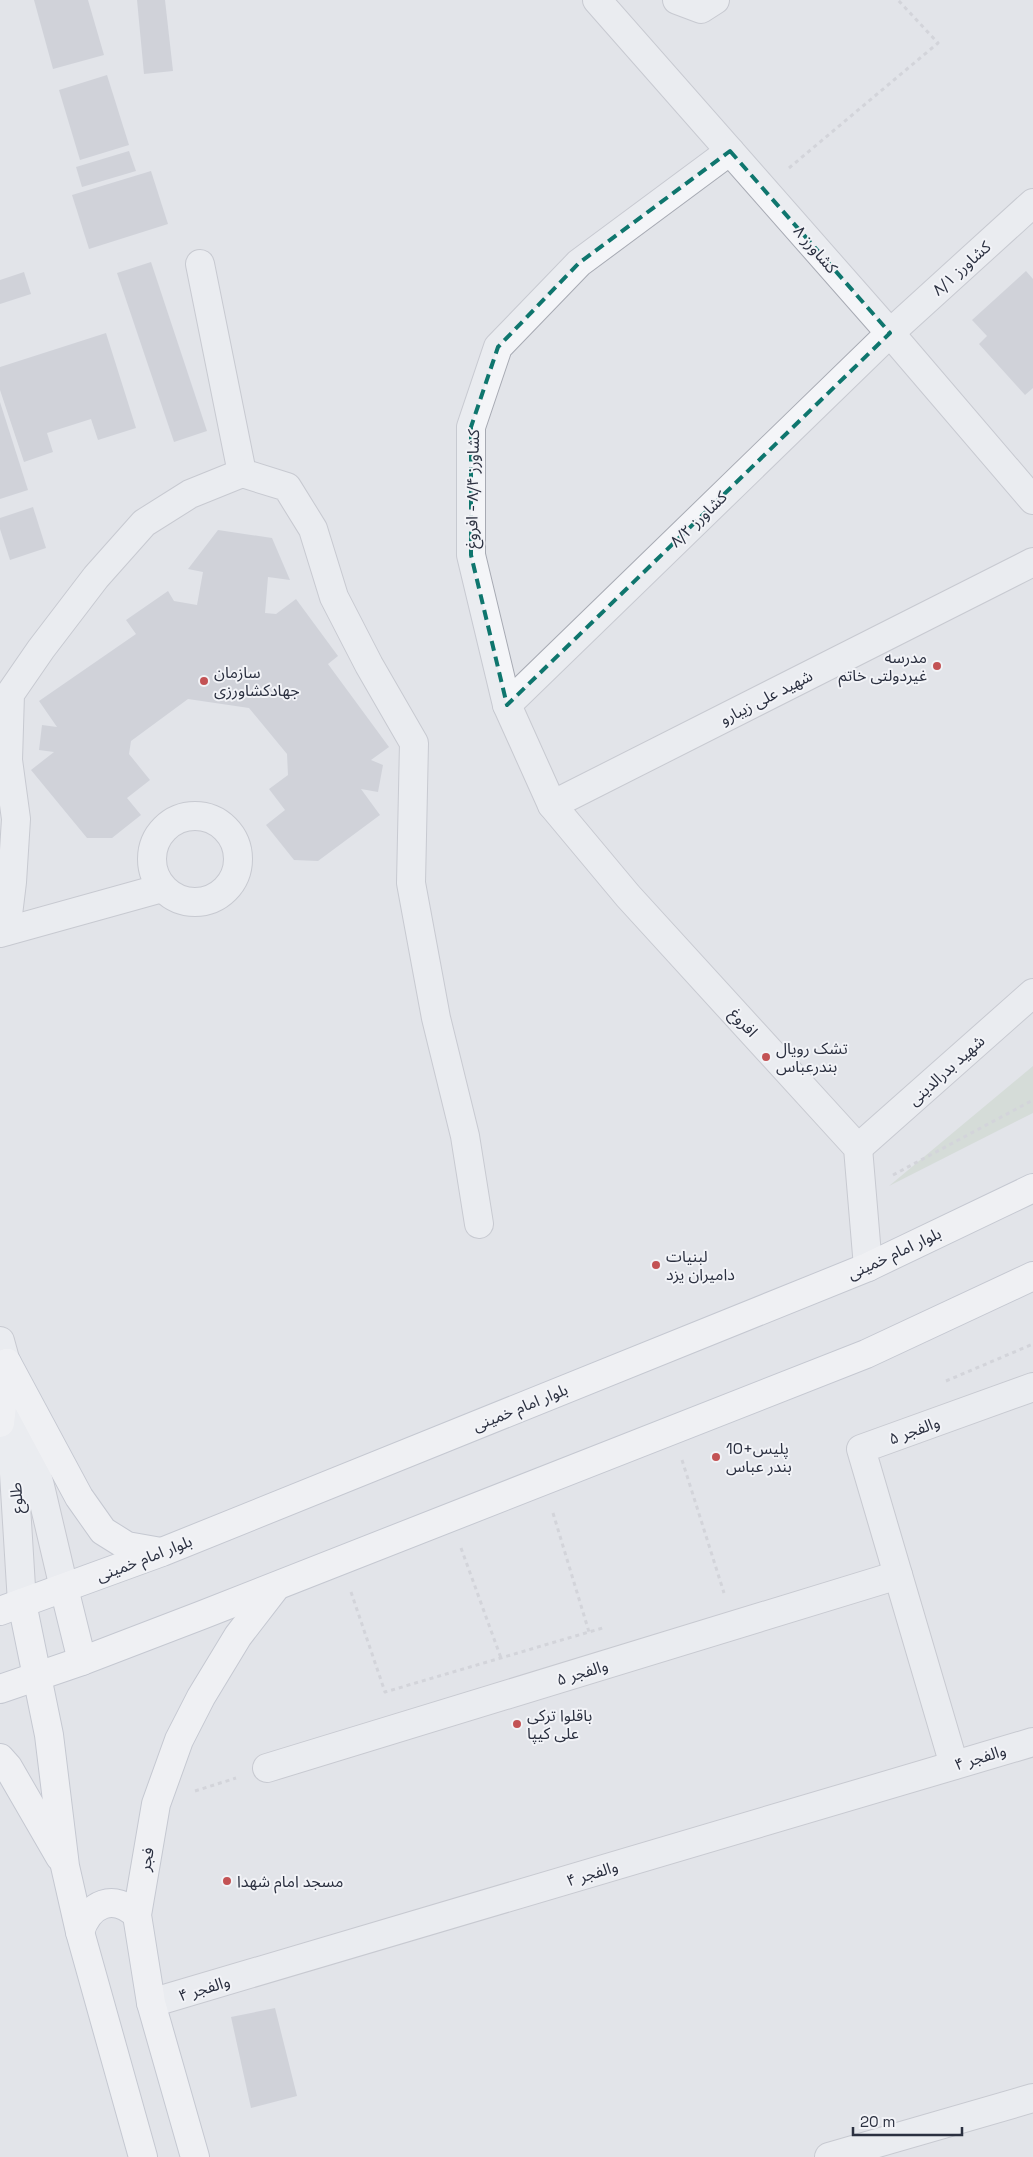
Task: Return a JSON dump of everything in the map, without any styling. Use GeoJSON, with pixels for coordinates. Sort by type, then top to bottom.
{"type":"FeatureCollection","features":[{"type":"Feature","properties":{"kind":"main road","name":"بلوار امام خمینی"},"geometry":{"type":"LineString","coordinates":[[11,1607],[162,1552],[868,1267],[1033,1188]]}},
{"type":"Feature","properties":{"kind":"main road"},"geometry":{"type":"LineString","coordinates":[[0,1689],[82,1661],[276,1586],[866,1354],[1033,1276]]}},
{"type":"Feature","properties":{"kind":"main road"},"geometry":{"type":"LineString","coordinates":[[4,1352],[79,1497],[103,1531],[127,1546],[162,1552]]}},
{"type":"Feature","properties":{"kind":"main road"},"geometry":{"type":"LineString","coordinates":[[0,1423],[4,1352]]}},
{"type":"Feature","properties":{"kind":"main road","name":"فجر"},"geometry":{"type":"LineString","coordinates":[[195,2157],[151,2003],[137,1915],[156,1804],[179,1740],[201,1697],[238,1636],[276,1586]]}},
{"type":"Feature","properties":{"kind":"main road"},"geometry":{"type":"LineString","coordinates":[[64,1588],[82,1661]]}},
{"type":"Feature","properties":{"kind":"main road"},"geometry":{"type":"LineString","coordinates":[[11,1607],[36,1676],[49,1735],[65,1866],[80,1932],[143,2157]]}},
{"type":"Feature","properties":{"kind":"main road"},"geometry":{"type":"LineString","coordinates":[[0,1758],[8,1767],[65,1866]]}},
{"type":"Feature","properties":{"kind":"main road"},"geometry":{"type":"LineString","coordinates":[[80,1932],[83,1921],[89,1912],[98,1906],[108,1903],[119,1904],[129,1908],[137,1915]]}},
{"type":"Feature","properties":{"kind":"street","name":"کشاورز ۸"},"geometry":{"type":"LineString","coordinates":[[597,0],[890,333],[1033,500]]}},
{"type":"Feature","properties":{"kind":"street"},"geometry":{"type":"LineString","coordinates":[[678,0],[701,9],[715,0]]}},
{"type":"Feature","properties":{"kind":"street","name":"کشاورز ۸/۴ - افروغ"},"geometry":{"type":"LineString","coordinates":[[552,805],[507,705],[471,554],[471,427],[498,347],[579,263],[730,151]]}},
{"type":"Feature","properties":{"kind":"street","name":"کشاورز ۸/۱"},"geometry":{"type":"LineString","coordinates":[[890,333],[1033,202]]}},
{"type":"Feature","properties":{"kind":"street"},"geometry":{"type":"LineString","coordinates":[[200,264],[242,472]]}},
{"type":"Feature","properties":{"kind":"street","name":"کشاورز ۸/۲"},"geometry":{"type":"LineString","coordinates":[[507,705],[890,333]]}},
{"type":"Feature","properties":{"kind":"street"},"geometry":{"type":"LineString","coordinates":[[162,888],[3,932],[12,882],[16,819],[8,760],[10,694],[96,578],[144,523],[190,494],[242,472],[287,487],[313,529],[334,598],[414,743],[411,883],[436,1018],[466,1136],[479,1224]]}},
{"type":"Feature","properties":{"kind":"street","name":"شهید علی زیبارو"},"geometry":{"type":"LineString","coordinates":[[552,805],[1033,562]]}},
{"type":"Feature","properties":{"kind":"street","name":"افروغ"},"geometry":{"type":"LineString","coordinates":[[552,805],[628,896],[858,1148]]}},
{"type":"Feature","properties":{"kind":"street","name":"شهید بدرالدینی"},"geometry":{"type":"LineString","coordinates":[[858,1148],[1033,993]]}},
{"type":"Feature","properties":{"kind":"street"},"geometry":{"type":"LineString","coordinates":[[858,1148],[868,1267]]}},
{"type":"Feature","properties":{"kind":"street","name":"طلوع"},"geometry":{"type":"LineString","coordinates":[[4,1352],[64,1588]]}},
{"type":"Feature","properties":{"kind":"street","name":"طلوع"},"geometry":{"type":"LineString","coordinates":[[4,1352],[11,1607]]}},
{"type":"Feature","properties":{"kind":"street","name":"والفجر ۵"},"geometry":{"type":"LineString","coordinates":[[954,1766],[861,1449],[1033,1387]]}},
{"type":"Feature","properties":{"kind":"street","name":"والفجر ۵"},"geometry":{"type":"LineString","coordinates":[[267,1768],[898,1575]]}},
{"type":"Feature","properties":{"kind":"street","name":"والفجر ۴"},"geometry":{"type":"LineString","coordinates":[[151,2003],[1033,1742]]}},
{"type":"Feature","properties":{"kind":"street"},"geometry":{"type":"LineString","coordinates":[[829,2157],[1033,2098]]}},
{"type":"Feature","properties":{"kind":"path"},"geometry":{"type":"LineString","coordinates":[[764,190],[938,43],[898,0]]}},
{"type":"Feature","properties":{"kind":"path"},"geometry":{"type":"LineString","coordinates":[[862,1192],[1033,1100]]}},
{"type":"Feature","properties":{"kind":"path"},"geometry":{"type":"LineString","coordinates":[[942,1382],[1033,1344]]}},
{"type":"Feature","properties":{"kind":"path"},"geometry":{"type":"LineString","coordinates":[[672,1430],[724,1593],[715,1595]]}},
{"type":"Feature","properties":{"kind":"path"},"geometry":{"type":"LineString","coordinates":[[543,1481],[589,1632]]}},
{"type":"Feature","properties":{"kind":"path"},"geometry":{"type":"LineString","coordinates":[[450,1518],[501,1658]]}},
{"type":"Feature","properties":{"kind":"path"},"geometry":{"type":"LineString","coordinates":[[340,1561],[385,1692],[607,1627]]}},
{"type":"Feature","properties":{"kind":"path"},"geometry":{"type":"LineString","coordinates":[[156,1804],[267,1768]]}},
{"type":"Feature","properties":{"kind":"highlighted area"},"geometry":{"type":"Polygon","coordinates":[[[730,151],[890,333],[507,705],[471,555],[471,427],[498,347],[579,263],[730,151]]]}},
{"type":"Feature","properties":{"kind":"green space"},"geometry":{"type":"Polygon","coordinates":[[[1033,1066],[1033,1113],[889,1186],[1033,1066]]]}},
{"type":"Feature","properties":{"kind":"building"},"geometry":{"type":"Polygon","coordinates":[[[34,0],[88,0],[104,55],[53,69],[34,0]]]}},
{"type":"Feature","properties":{"kind":"building"},"geometry":{"type":"Polygon","coordinates":[[[137,0],[165,0],[173,71],[144,74],[137,0]]]}},
{"type":"Feature","properties":{"kind":"building"},"geometry":{"type":"Polygon","coordinates":[[[107,75],[129,145],[80,160],[59,90],[107,75]]]}},
{"type":"Feature","properties":{"kind":"building"},"geometry":{"type":"Polygon","coordinates":[[[129,151],[136,171],[82,187],[76,167],[129,151]]]}},
{"type":"Feature","properties":{"kind":"building"},"geometry":{"type":"Polygon","coordinates":[[[151,171],[168,224],[89,249],[72,195],[151,171]]]}},
{"type":"Feature","properties":{"kind":"building"},"geometry":{"type":"Polygon","coordinates":[[[151,262],[207,431],[174,442],[117,273],[151,262]]]}},
{"type":"Feature","properties":{"kind":"building"},"geometry":{"type":"Polygon","coordinates":[[[1026,271],[1033,279],[1033,388],[1025,395],[979,344],[987,336],[972,320],[1026,271]]]}},
{"type":"Feature","properties":{"kind":"building"},"geometry":{"type":"Polygon","coordinates":[[[24,272],[31,294],[0,304],[0,280],[24,272]]]}},
{"type":"Feature","properties":{"kind":"building"},"geometry":{"type":"Polygon","coordinates":[[[106,333],[136,428],[98,440],[91,419],[47,433],[53,452],[24,462],[0,390],[0,367],[106,333]]]}},
{"type":"Feature","properties":{"kind":"building"},"geometry":{"type":"Polygon","coordinates":[[[0,402],[28,490],[0,499],[0,402]]]}},
{"type":"Feature","properties":{"kind":"building"},"geometry":{"type":"Polygon","coordinates":[[[33,507],[46,548],[10,560],[0,529],[0,518],[33,507]]]}},
{"type":"Feature","properties":{"kind":"building","name":"سازمان جهادکشاورزی"},"geometry":{"type":"Polygon","coordinates":[[[218,530],[272,538],[290,580],[268,577],[265,613],[276,614],[296,599],[338,656],[328,664],[389,747],[371,760],[383,765],[378,792],[361,789],[380,815],[318,861],[294,860],[266,825],[285,810],[269,789],[288,775],[287,754],[249,708],[188,699],[131,741],[129,754],[150,780],[127,798],[141,815],[112,838],[87,838],[31,770],[54,752],[39,750],[42,725],[57,727],[39,701],[136,634],[126,620],[168,591],[174,601],[197,605],[203,572],[188,569],[218,530]]]}},
{"type":"Feature","properties":{"kind":"building"},"geometry":{"type":"Polygon","coordinates":[[[275,2008],[297,2096],[251,2108],[231,2017],[275,2008]]]}},
{"type":"Feature","properties":{"kind":"place","name":"مدرسه غیردولتی خاتم"},"geometry":{"type":"Point","coordinates":[937,666]}},
{"type":"Feature","properties":{"kind":"place","name":"سازمان جهادکشاورزی"},"geometry":{"type":"Point","coordinates":[204,681]}},
{"type":"Feature","properties":{"kind":"place","name":"تشک رویال بندرعباس"},"geometry":{"type":"Point","coordinates":[766,1057]}},
{"type":"Feature","properties":{"kind":"place","name":"لبنیات دامیران یزد"},"geometry":{"type":"Point","coordinates":[656,1265]}},
{"type":"Feature","properties":{"kind":"place","name":"پليس+10 بندر عباس"},"geometry":{"type":"Point","coordinates":[716,1457]}},
{"type":"Feature","properties":{"kind":"place","name":"باقلوا ترکی علی کیپا"},"geometry":{"type":"Point","coordinates":[517,1724]}},
{"type":"Feature","properties":{"kind":"place","name":"مسجد امام شهدا"},"geometry":{"type":"Point","coordinates":[227,1881]}}]}
